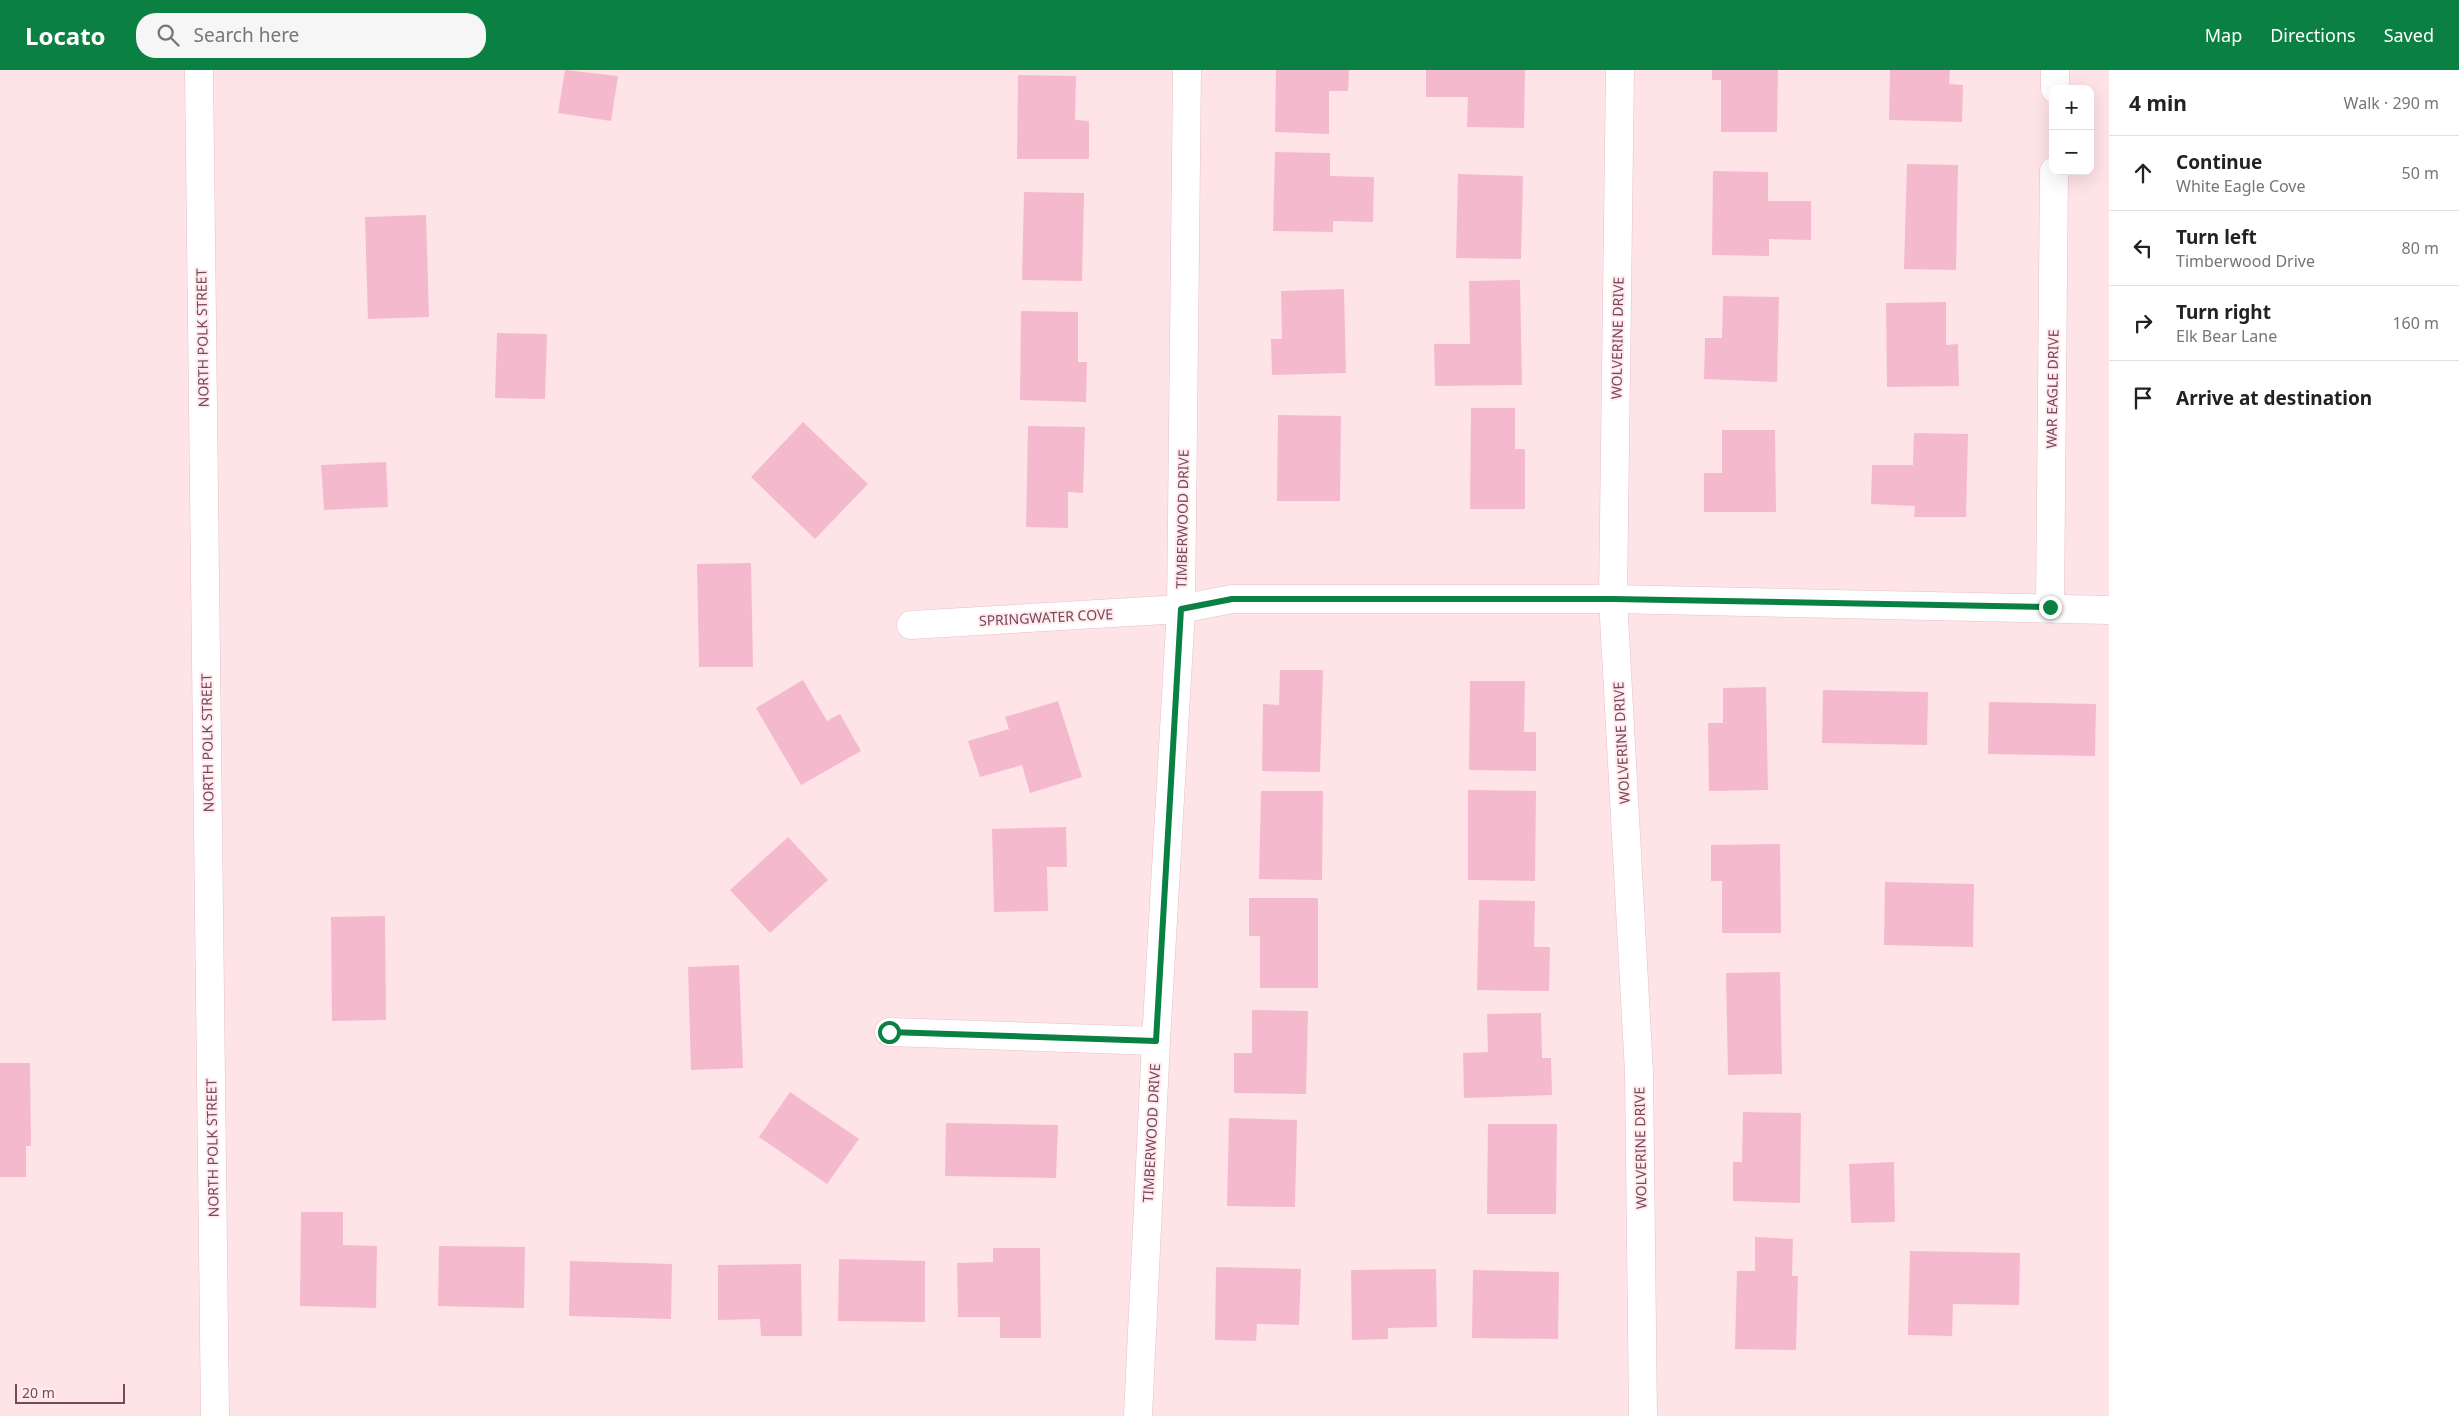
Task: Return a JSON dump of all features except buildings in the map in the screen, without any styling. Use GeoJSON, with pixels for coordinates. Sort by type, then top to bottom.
{"type":"FeatureCollection","features":[{"type":"Feature","properties":{"kind":"street","name":"NORTH POLK STREET"},"geometry":{"type":"LineString","coordinates":[[199,70],[215,1416]]}},
{"type":"Feature","properties":{"kind":"street","name":"TIMBERWOOD DRIVE"},"geometry":{"type":"LineString","coordinates":[[1138,1416],[1156,1041],[1181,609],[1187,70]]}},
{"type":"Feature","properties":{"kind":"street","name":"WOLVERINE DRIVE"},"geometry":{"type":"LineString","coordinates":[[1620,70],[1613,599],[1639,1072],[1643,1416]]}},
{"type":"Feature","properties":{"kind":"street"},"geometry":{"type":"LineString","coordinates":[[2055,70],[2055,85]]}},
{"type":"Feature","properties":{"kind":"street","name":"WAR EAGLE DRIVE"},"geometry":{"type":"LineString","coordinates":[[2050,607],[2054,175]]}},
{"type":"Feature","properties":{"kind":"street","name":"SPRINGWATER COVE"},"geometry":{"type":"LineString","coordinates":[[912,625],[1181,609],[1232,599],[1613,599],[2050,607],[2109,610]]}},
{"type":"Feature","properties":{"kind":"street"},"geometry":{"type":"LineString","coordinates":[[889,1032],[1156,1041]]}},
{"type":"Feature","properties":{"kind":"route"},"geometry":{"type":"LineString","coordinates":[[889,1032],[1156,1041],[1181,609],[1232,599],[1613,599],[2050,607]]}}]}
